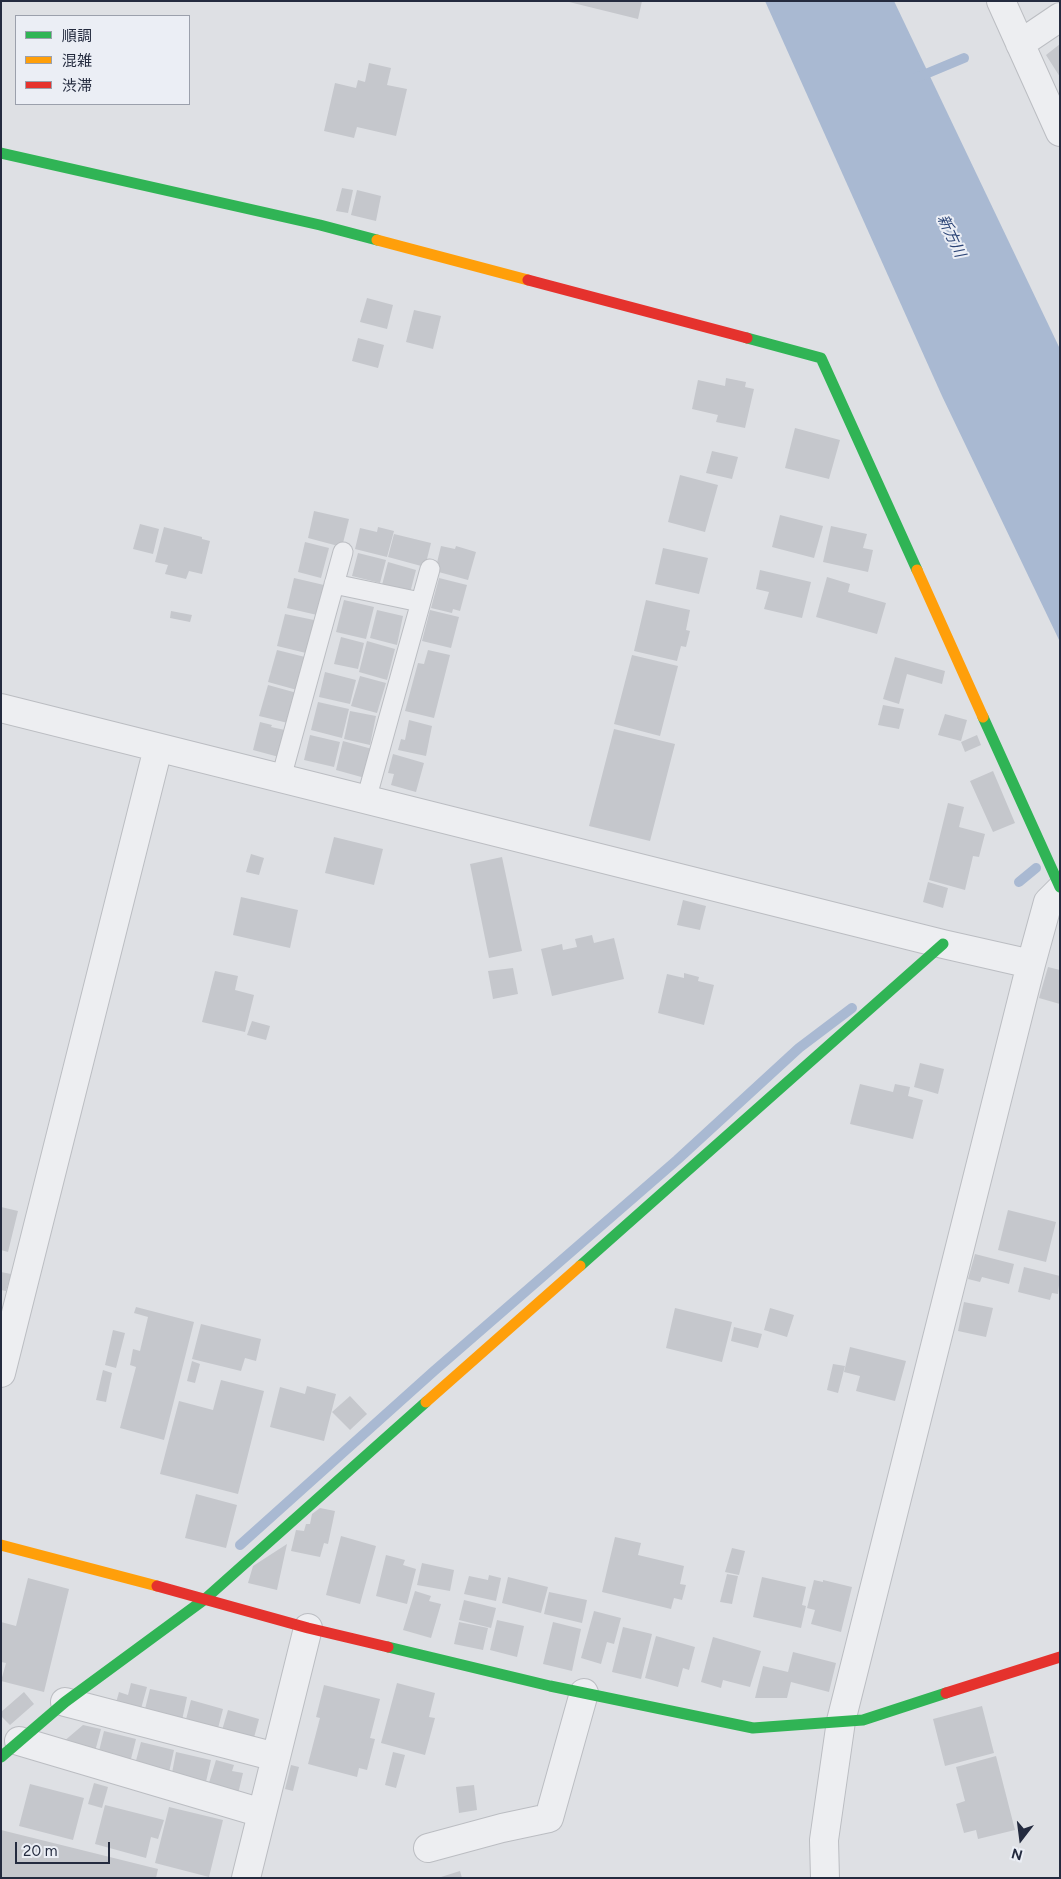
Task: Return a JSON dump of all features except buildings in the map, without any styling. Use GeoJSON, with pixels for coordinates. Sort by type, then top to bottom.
{"type":"FeatureCollection","features":[{"type":"Feature","properties":{"kind":"street"},"geometry":{"type":"LineString","coordinates":[[1001,1],[1060,132]]}},
{"type":"Feature","properties":{"kind":"street"},"geometry":{"type":"LineString","coordinates":[[1020,44],[1060,17]]}},
{"type":"Feature","properties":{"kind":"street"},"geometry":{"type":"LineString","coordinates":[[1,153],[320,225],[822,358],[1060,888],[1048,902],[1031,964],[841,1722],[824,1840],[825,1878]]}},
{"type":"Feature","properties":{"kind":"street"},"geometry":{"type":"LineString","coordinates":[[1,708],[943,944],[1031,964]]}},
{"type":"Feature","properties":{"kind":"street"},"geometry":{"type":"LineString","coordinates":[[1,1373],[158,748]]}},
{"type":"Feature","properties":{"kind":"street"},"geometry":{"type":"LineString","coordinates":[[10,1749],[64,1702],[205,1599],[943,944]]}},
{"type":"Feature","properties":{"kind":"street"},"geometry":{"type":"LineString","coordinates":[[1,1545],[308,1628],[584,1693],[753,1728],[863,1720],[1060,1657]]}},
{"type":"Feature","properties":{"kind":"street"},"geometry":{"type":"LineString","coordinates":[[246,1878],[308,1628]]}},
{"type":"Feature","properties":{"kind":"street"},"geometry":{"type":"LineString","coordinates":[[428,1848],[502,1828],[549,1818],[584,1693]]}},
{"type":"Feature","properties":{"kind":"street"},"geometry":{"type":"LineString","coordinates":[[64,1702],[276,1757]]}},
{"type":"Feature","properties":{"kind":"street"},"geometry":{"type":"LineString","coordinates":[[10,1749],[262,1813]]}},
{"type":"Feature","properties":{"kind":"lane"},"geometry":{"type":"LineString","coordinates":[[281,778],[344,552]]}},
{"type":"Feature","properties":{"kind":"lane"},"geometry":{"type":"LineString","coordinates":[[366,800],[430,569]]}},
{"type":"Feature","properties":{"kind":"lane"},"geometry":{"type":"LineString","coordinates":[[334,584],[420,602]]}},
{"type":"Feature","properties":{"kind":"water","name":"新方川"},"geometry":{"type":"Polygon","coordinates":[[[765,1],[894,1],[1060,349],[1060,642],[942,396],[765,1]]]}},
{"type":"Feature","properties":{"kind":"waterway"},"geometry":{"type":"LineString","coordinates":[[916,78],[964,58]]}},
{"type":"Feature","properties":{"kind":"waterway"},"geometry":{"type":"LineString","coordinates":[[1019,882],[1036,868]]}},
{"type":"Feature","properties":{"kind":"waterway"},"geometry":{"type":"LineString","coordinates":[[240,1545],[434,1371],[677,1160],[799,1048],[852,1008]]}},
{"type":"Feature","properties":{"kind":"traffic: fast"},"geometry":{"type":"LineString","coordinates":[[1,153],[320,225],[377,240]]}},
{"type":"Feature","properties":{"kind":"traffic: fast"},"geometry":{"type":"LineString","coordinates":[[747,338],[821,358],[917,570]]}},
{"type":"Feature","properties":{"kind":"traffic: fast"},"geometry":{"type":"LineString","coordinates":[[983,717],[1060,887]]}},
{"type":"Feature","properties":{"kind":"traffic: fast"},"geometry":{"type":"LineString","coordinates":[[580,1266],[943,944]]}},
{"type":"Feature","properties":{"kind":"traffic: fast"},"geometry":{"type":"LineString","coordinates":[[1,1757],[65,1702],[205,1599],[426,1402]]}},
{"type":"Feature","properties":{"kind":"traffic: fast"},"geometry":{"type":"LineString","coordinates":[[388,1647],[550,1686],[753,1728],[863,1720],[946,1693]]}},
{"type":"Feature","properties":{"kind":"traffic: slow"},"geometry":{"type":"LineString","coordinates":[[377,240],[528,280]]}},
{"type":"Feature","properties":{"kind":"traffic: slow"},"geometry":{"type":"LineString","coordinates":[[917,570],[983,717]]}},
{"type":"Feature","properties":{"kind":"traffic: slow"},"geometry":{"type":"LineString","coordinates":[[426,1402],[580,1266]]}},
{"type":"Feature","properties":{"kind":"traffic: slow"},"geometry":{"type":"LineString","coordinates":[[1,1545],[157,1586]]}},
{"type":"Feature","properties":{"kind":"traffic: jam"},"geometry":{"type":"LineString","coordinates":[[528,280],[747,338]]}},
{"type":"Feature","properties":{"kind":"traffic: jam"},"geometry":{"type":"LineString","coordinates":[[157,1586],[308,1628],[388,1647]]}},
{"type":"Feature","properties":{"kind":"traffic: jam"},"geometry":{"type":"LineString","coordinates":[[946,1693],[1060,1657]]}}]}
